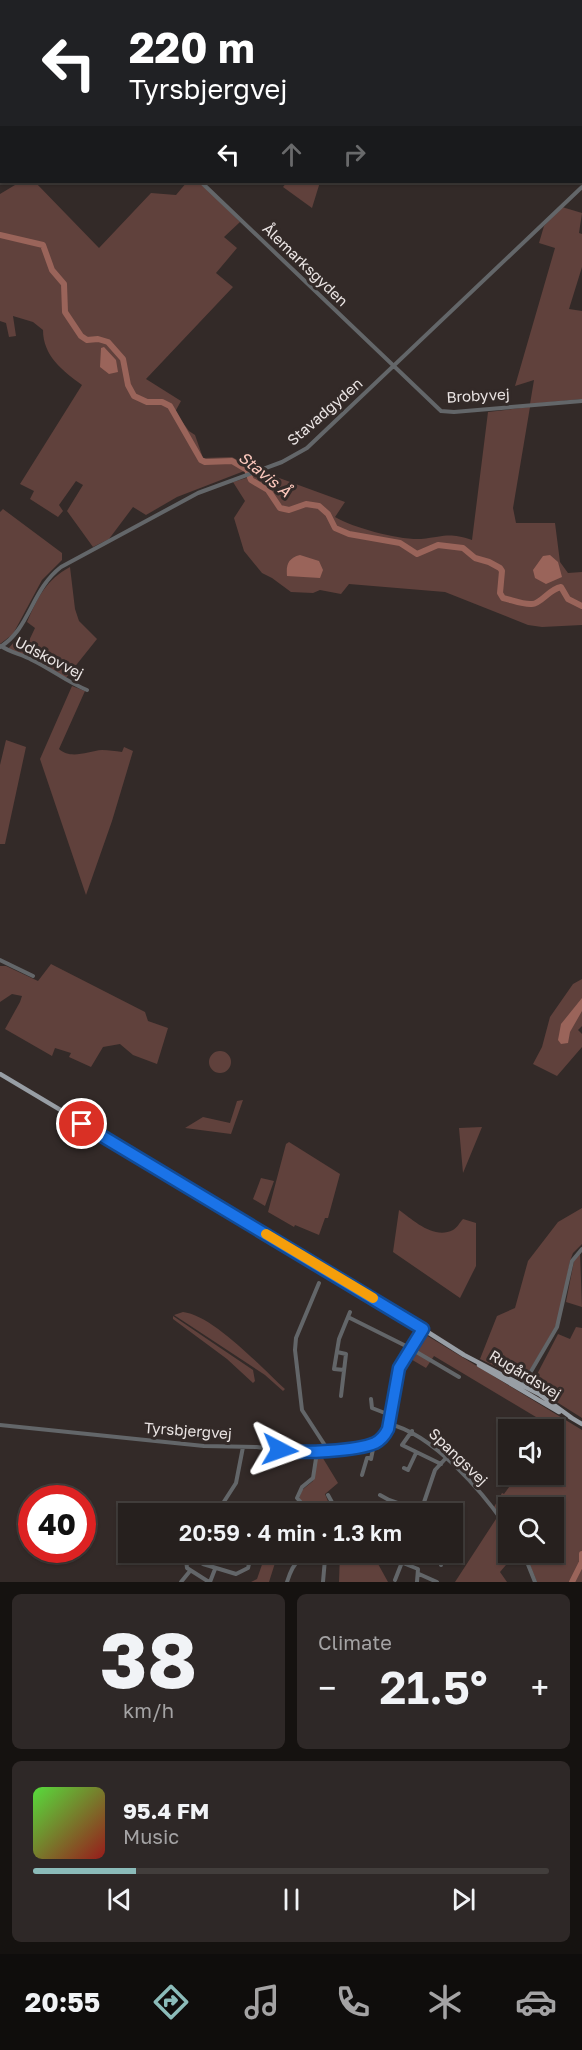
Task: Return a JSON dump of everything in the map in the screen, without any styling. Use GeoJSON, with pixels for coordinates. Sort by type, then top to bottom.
{"type":"FeatureCollection","features":[{"type":"Feature","properties":{"kind":"main road","name":"Rugårdsvej"},"geometry":{"type":"LineString","coordinates":[[0,1074],[582,1424]]}},
{"type":"Feature","properties":{"kind":"main road","name":"Rugårdsvej"},"geometry":{"type":"LineString","coordinates":[[464,1354],[499,1377],[523,1388]]}},
{"type":"Feature","properties":{"kind":"street","name":"Ålemarksgyden"},"geometry":{"type":"LineString","coordinates":[[202,183],[393,367]]}},
{"type":"Feature","properties":{"kind":"street","name":"Stavadgyden"},"geometry":{"type":"LineString","coordinates":[[1,647],[19,631],[43,584],[61,567],[169,507],[282,462],[307,448],[582,188]]}},
{"type":"Feature","properties":{"kind":"street","name":"Brobyvej"},"geometry":{"type":"LineString","coordinates":[[393,367],[435,407],[447,412],[582,401]]}},
{"type":"Feature","properties":{"kind":"street","name":"Udskovvej"},"geometry":{"type":"LineString","coordinates":[[1,647],[31,659],[87,690]]}},
{"type":"Feature","properties":{"kind":"street"},"geometry":{"type":"LineString","coordinates":[[0,960],[33,976]]}},
{"type":"Feature","properties":{"kind":"street"},"geometry":{"type":"LineString","coordinates":[[523,1388],[557,1328],[572,1261],[582,1249]]}},
{"type":"Feature","properties":{"kind":"street"},"geometry":{"type":"LineString","coordinates":[[319,1283],[296,1338],[294,1350],[302,1410],[328,1450]]}},
{"type":"Feature","properties":{"kind":"street"},"geometry":{"type":"LineString","coordinates":[[344,1370],[334,1369],[339,1340],[350,1312]]}},
{"type":"Feature","properties":{"kind":"street"},"geometry":{"type":"LineString","coordinates":[[348,1317],[410,1348],[459,1377]]}},
{"type":"Feature","properties":{"kind":"street"},"geometry":{"type":"LineString","coordinates":[[362,1474],[367,1458],[371,1459],[374,1443],[383,1437],[389,1424],[398,1373],[410,1348],[423,1329]]}},
{"type":"Feature","properties":{"kind":"street"},"geometry":{"type":"LineString","coordinates":[[337,1352],[346,1354],[341,1396]]}},
{"type":"Feature","properties":{"kind":"street"},"geometry":{"type":"LineString","coordinates":[[372,1399],[372,1408],[390,1415]]}},
{"type":"Feature","properties":{"kind":"street","name":"Spangsvej"},"geometry":{"type":"LineString","coordinates":[[389,1424],[412,1431],[446,1458],[498,1518]]}},
{"type":"Feature","properties":{"kind":"street","name":"Tyrsbjergvej"},"geometry":{"type":"LineString","coordinates":[[0,1425],[204,1446],[243,1447],[299,1453],[374,1443]]}},
{"type":"Feature","properties":{"kind":"street","name":"Spangsvej"},"geometry":{"type":"LineString","coordinates":[[412,1431],[402,1445],[441,1464]]}},
{"type":"Feature","properties":{"kind":"street"},"geometry":{"type":"LineString","coordinates":[[223,1503],[236,1484],[243,1447]]}},
{"type":"Feature","properties":{"kind":"street"},"geometry":{"type":"LineString","coordinates":[[301,1503],[297,1498],[302,1487],[312,1478],[317,1452]]}},
{"type":"Feature","properties":{"kind":"street","name":"Spangsvej"},"geometry":{"type":"LineString","coordinates":[[404,1468],[408,1470],[416,1453]]}},
{"type":"Feature","properties":{"kind":"street"},"geometry":{"type":"LineString","coordinates":[[423,1503],[435,1470],[446,1458]]}},
{"type":"Feature","properties":{"kind":"street"},"geometry":{"type":"LineString","coordinates":[[328,1495],[332,1503]]}},
{"type":"Feature","properties":{"kind":"street"},"geometry":{"type":"LineString","coordinates":[[380,1496],[397,1503]]}},
{"type":"Feature","properties":{"kind":"street"},"geometry":{"type":"LineString","coordinates":[[287,1582],[292,1567],[304,1558],[325,1559],[323,1582]]}},
{"type":"Feature","properties":{"kind":"street"},"geometry":{"type":"LineString","coordinates":[[187,1563],[190,1571],[210,1582],[215,1568]]}},
{"type":"Feature","properties":{"kind":"street"},"geometry":{"type":"LineString","coordinates":[[203,1563],[240,1573],[248,1568],[249,1563]]}},
{"type":"Feature","properties":{"kind":"street"},"geometry":{"type":"LineString","coordinates":[[395,1580],[403,1563],[418,1569],[417,1582]]}},
{"type":"Feature","properties":{"kind":"street"},"geometry":{"type":"LineString","coordinates":[[527,1563],[535,1582]]}},
{"type":"Feature","properties":{"kind":"street"},"geometry":{"type":"LineString","coordinates":[[182,1582],[190,1571]]}},
{"type":"Feature","properties":{"kind":"street"},"geometry":{"type":"LineString","coordinates":[[419,1574],[437,1582]]}},
{"type":"Feature","properties":{"kind":"shaded area"},"geometry":{"type":"Polygon","coordinates":[[[18,183],[36,183],[99,248],[151,193],[176,195],[186,183],[201,183],[240,222],[224,237],[237,248],[216,273],[233,287],[146,379],[181,401],[175,412],[189,431],[195,435],[203,458],[232,457],[252,468],[177,497],[146,515],[133,507],[109,539],[93,547],[67,511],[83,485],[76,481],[59,505],[63,511],[58,517],[30,499],[34,491],[20,484],[82,385],[55,362],[46,348],[43,330],[33,322],[13,316],[16,336],[9,337],[6,323],[0,321],[0,194],[18,183]]]}},
{"type":"Feature","properties":{"kind":"shaded area"},"geometry":{"type":"Polygon","coordinates":[[[286,183],[320,183],[312,208],[283,187],[286,183]]]}},
{"type":"Feature","properties":{"kind":"shaded area"},"geometry":{"type":"Polygon","coordinates":[[[562,207],[582,213],[579,233],[582,234],[582,267],[569,309],[582,311],[582,399],[530,404],[534,380],[515,386],[555,248],[539,243],[544,226],[562,207]]]}},
{"type":"Feature","properties":{"kind":"shaded area"},"geometry":{"type":"Polygon","coordinates":[[[104,347],[116,360],[118,372],[109,374],[100,367],[101,348],[104,347]]]}},
{"type":"Feature","properties":{"kind":"shaded area"},"geometry":{"type":"Polygon","coordinates":[[[530,407],[513,508],[516,523],[555,523],[560,562],[568,573],[582,572],[582,625],[542,627],[528,625],[445,592],[349,584],[341,594],[320,590],[313,593],[291,592],[262,573],[244,551],[234,518],[245,501],[233,482],[259,474],[259,480],[267,483],[271,475],[345,502],[335,517],[364,529],[411,539],[451,536],[472,540],[488,412],[530,407]]]}},
{"type":"Feature","properties":{"kind":"shaded area"},"geometry":{"type":"Polygon","coordinates":[[[3,509],[62,553],[62,560],[42,580],[13,634],[0,644],[0,512],[3,509]]]}},
{"type":"Feature","properties":{"kind":"shaded area"},"geometry":{"type":"Polygon","coordinates":[[[300,555],[319,561],[323,570],[320,578],[287,576],[289,562],[300,555]]]}},
{"type":"Feature","properties":{"kind":"shaded area"},"geometry":{"type":"Polygon","coordinates":[[[550,555],[558,562],[562,577],[546,584],[535,578],[533,570],[543,556],[550,555]]]}},
{"type":"Feature","properties":{"kind":"shaded area"},"geometry":{"type":"Polygon","coordinates":[[[70,567],[75,609],[79,621],[97,639],[65,679],[37,660],[8,649],[14,642],[26,647],[35,628],[27,622],[39,597],[55,578],[70,567]]]}},
{"type":"Feature","properties":{"kind":"shaded area"},"geometry":{"type":"Polygon","coordinates":[[[72,686],[85,691],[59,749],[69,754],[102,750],[122,752],[124,747],[133,751],[86,895],[40,759],[72,686]]]}},
{"type":"Feature","properties":{"kind":"shaded area"},"geometry":{"type":"Polygon","coordinates":[[[6,740],[26,747],[5,844],[0,844],[0,765],[6,740]]]}},
{"type":"Feature","properties":{"kind":"shaded area"},"geometry":{"type":"Polygon","coordinates":[[[51,964],[145,1012],[148,1021],[168,1028],[157,1064],[133,1055],[120,1044],[103,1047],[91,1067],[69,1057],[71,1053],[55,1048],[52,1056],[5,1029],[22,996],[12,994],[0,1002],[0,966],[6,966],[38,981],[51,964]]]}},
{"type":"Feature","properties":{"kind":"shaded area"},"geometry":{"type":"Polygon","coordinates":[[[582,979],[582,1026],[578,1030],[582,1034],[582,1047],[557,1076],[533,1064],[542,1047],[550,1017],[573,984],[582,979]]]}},
{"type":"Feature","properties":{"kind":"shaded area"},"geometry":{"type":"Polygon","coordinates":[[[582,998],[582,1011],[570,1032],[568,1043],[561,1044],[558,1040],[561,1024],[582,998]]]}},
{"type":"Feature","properties":{"kind":"shaded area"},"geometry":{"type":"Polygon","coordinates":[[[220,1051],[230,1058],[231,1062],[224,1072],[220,1073],[210,1066],[209,1062],[216,1052],[220,1051]]]}},
{"type":"Feature","properties":{"kind":"shaded area"},"geometry":{"type":"Polygon","coordinates":[[[243,1100],[231,1134],[185,1128],[203,1117],[230,1123],[237,1101],[243,1100]]]}},
{"type":"Feature","properties":{"kind":"shaded area"},"geometry":{"type":"Polygon","coordinates":[[[482,1127],[463,1173],[459,1128],[482,1127]]]}},
{"type":"Feature","properties":{"kind":"shaded area"},"geometry":{"type":"Polygon","coordinates":[[[289,1142],[340,1174],[328,1218],[325,1218],[319,1235],[295,1225],[294,1227],[268,1212],[286,1144],[289,1142]]]}},
{"type":"Feature","properties":{"kind":"shaded area"},"geometry":{"type":"Polygon","coordinates":[[[261,1178],[274,1181],[265,1206],[253,1199],[261,1178]]]}},
{"type":"Feature","properties":{"kind":"shaded area"},"geometry":{"type":"Polygon","coordinates":[[[582,1208],[582,1244],[573,1253],[570,1261],[559,1320],[527,1375],[521,1379],[480,1359],[497,1316],[515,1308],[528,1261],[558,1222],[582,1208]]]}},
{"type":"Feature","properties":{"kind":"shaded area"},"geometry":{"type":"Polygon","coordinates":[[[399,1210],[431,1231],[453,1230],[463,1219],[476,1223],[476,1266],[460,1298],[393,1252],[399,1210]]]}},
{"type":"Feature","properties":{"kind":"shaded area"},"geometry":{"type":"Polygon","coordinates":[[[580,1253],[582,1307],[566,1302],[574,1261],[580,1253]]]}},
{"type":"Feature","properties":{"kind":"shaded area"},"geometry":{"type":"Polygon","coordinates":[[[183,1312],[195,1315],[223,1332],[285,1389],[283,1391],[265,1375],[174,1315],[183,1312]]]}},
{"type":"Feature","properties":{"kind":"shaded area"},"geometry":{"type":"Polygon","coordinates":[[[173,1316],[253,1370],[255,1381],[253,1383],[227,1359],[173,1319],[173,1316]]]}},
{"type":"Feature","properties":{"kind":"shaded area"},"geometry":{"type":"Polygon","coordinates":[[[576,1327],[582,1328],[582,1418],[533,1387],[533,1382],[558,1334],[570,1339],[576,1327]]]}},
{"type":"Feature","properties":{"kind":"shaded area"},"geometry":{"type":"Polygon","coordinates":[[[426,1335],[564,1419],[539,1419],[434,1356],[426,1368],[409,1358],[426,1335]]]}},
{"type":"Feature","properties":{"kind":"shaded area"},"geometry":{"type":"Polygon","coordinates":[[[564,1419],[582,1430],[582,1582],[537,1582],[529,1563],[564,1563],[564,1497],[500,1497],[502,1493],[504,1494],[511,1485],[564,1485],[564,1419]]]}},
{"type":"Feature","properties":{"kind":"shaded area"},"geometry":{"type":"Polygon","coordinates":[[[318,1455],[321,1455],[338,1483],[325,1494],[329,1503],[302,1503],[299,1499],[302,1490],[313,1481],[318,1455]]]}},
{"type":"Feature","properties":{"kind":"shaded area"},"geometry":{"type":"Polygon","coordinates":[[[498,1500],[498,1512],[494,1507],[498,1500]]]}},
{"type":"Feature","properties":{"kind":"shaded area"},"geometry":{"type":"Polygon","coordinates":[[[496,1519],[498,1522],[498,1563],[508,1563],[500,1572],[507,1582],[455,1582],[496,1519]]]}},
{"type":"Feature","properties":{"kind":"shaded area"},"geometry":{"type":"Polygon","coordinates":[[[263,1563],[275,1563],[269,1582],[251,1582],[257,1579],[263,1563]]]}},
{"type":"Feature","properties":{"kind":"shaded area"},"geometry":{"type":"Polygon","coordinates":[[[340,1563],[378,1563],[388,1582],[339,1582],[340,1563]]]}},
{"type":"Feature","properties":{"kind":"waterway","name":"Stavis Å"},"geometry":{"type":"LineString","coordinates":[[0,235],[43,245],[52,270],[64,284],[65,312],[81,336],[87,340],[98,339],[108,342],[123,359],[128,385],[134,396],[147,402],[162,402],[170,406],[201,460],[205,462],[232,461],[247,470],[251,480],[268,490],[280,508],[289,510],[306,504],[319,506],[328,514],[335,528],[349,534],[400,543],[417,554],[438,545],[463,548],[475,558],[500,568],[502,571],[500,593],[503,598],[532,604],[539,602],[553,590],[561,587],[568,599],[582,606]]}},
{"type":"Feature","properties":{"kind":"waterway"},"geometry":{"type":"LineString","coordinates":[[572,1582],[582,1562],[582,1554]]}},
{"type":"Feature","properties":{"kind":"slow traffic"},"geometry":{"type":"LineString","coordinates":[[266,1234],[373,1298]]}},
{"type":"Feature","properties":{"kind":"route"},"geometry":{"type":"LineString","coordinates":[[82,1124],[339,1276],[423,1329],[399,1368],[388,1429],[383,1437],[368,1445],[317,1452],[299,1453],[280,1450]]}}]}
